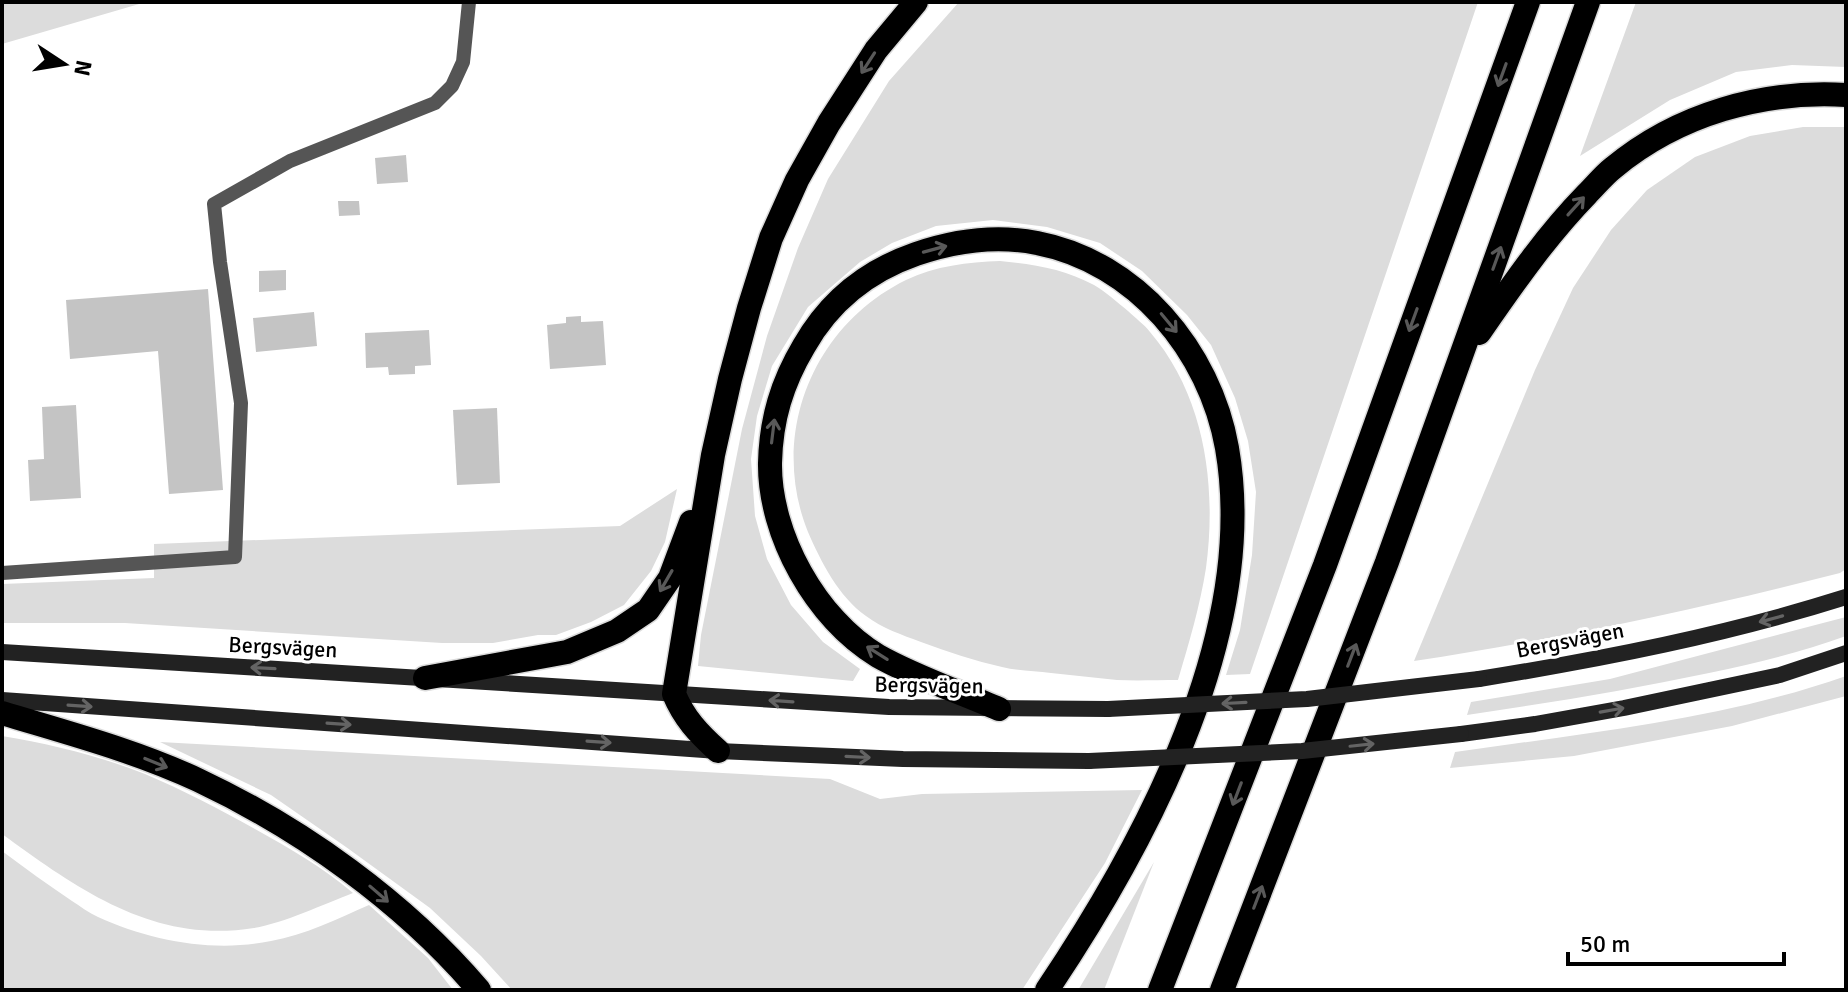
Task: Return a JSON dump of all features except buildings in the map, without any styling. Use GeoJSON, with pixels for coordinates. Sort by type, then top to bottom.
{"type":"FeatureCollection","features":[{"type":"Feature","properties":{"kind":"highway"},"geometry":{"type":"LineString","coordinates":[[718,751],[693,727],[674,694],[713,455],[730,379],[771,238],[797,180],[876,50],[916,2]]}},
{"type":"Feature","properties":{"kind":"highway"},"geometry":{"type":"LineString","coordinates":[[1160,990],[1325,565],[1528,2]]}},
{"type":"Feature","properties":{"kind":"highway"},"geometry":{"type":"LineString","coordinates":[[1222,990],[1387,562],[1588,2]]}},
{"type":"Feature","properties":{"kind":"highway"},"geometry":{"type":"LineString","coordinates":[[1461,358],[1531,257],[1612,168],[1638,150],[1666,133],[1732,105],[1793,95],[1846,95]]}},
{"type":"Feature","properties":{"kind":"highway"},"geometry":{"type":"LineString","coordinates":[[999,709],[877,655],[826,610],[807,583],[780,525],[771,491],[770,465],[772,429],[778,401],[790,370],[815,326],[839,299],[867,277],[897,260],[963,242],[1000,240],[1038,243],[1105,268],[1165,317],[1187,346],[1206,380],[1224,435],[1231,485],[1232,535],[1228,581],[1207,674],[1185,738],[1137,839],[1096,914],[1047,990]]}},
{"type":"Feature","properties":{"kind":"highway"},"geometry":{"type":"LineString","coordinates":[[425,678],[567,652],[617,631],[648,610],[670,578],[713,455]]}},
{"type":"Feature","properties":{"kind":"highway"},"geometry":{"type":"LineString","coordinates":[[2,713],[131,753],[196,779],[254,809],[362,880],[423,932],[479,990]]}},
{"type":"Feature","properties":{"kind":"main road","name":"Bergsvägen"},"geometry":{"type":"LineString","coordinates":[[2,652],[889,707],[1108,709],[1307,699],[1479,679],[1691,639],[1846,597]]}},
{"type":"Feature","properties":{"kind":"main road"},"geometry":{"type":"LineString","coordinates":[[2,700],[718,751],[903,759],[1089,761],[1302,751],[1535,724],[1780,675],[1846,653]]}},
{"type":"Feature","properties":{"kind":"lane"},"geometry":{"type":"LineString","coordinates":[[2,573],[235,557],[241,403],[214,204],[290,161],[435,103],[452,86],[463,62],[469,2]]}},
{"type":"Feature","properties":{"kind":"shaded area"},"geometry":{"type":"Polygon","coordinates":[[[2,2],[146,2],[2,44],[2,2]]]}},
{"type":"Feature","properties":{"kind":"shaded area"},"geometry":{"type":"Polygon","coordinates":[[[959,2],[1478,2],[1250,674],[1226,675],[1240,630],[1252,555],[1256,492],[1248,441],[1235,398],[1211,345],[1187,315],[1142,271],[1100,243],[1047,227],[993,220],[936,226],[892,243],[860,262],[808,307],[772,366],[757,416],[751,459],[755,516],[767,559],[791,605],[823,642],[860,669],[853,681],[698,666],[701,635],[742,429],[767,336],[798,248],[828,179],[889,81],[959,2]]]}},
{"type":"Feature","properties":{"kind":"shaded area"},"geometry":{"type":"Polygon","coordinates":[[[1636,2],[1846,2],[1846,67],[1792,65],[1736,72],[1670,100],[1580,156],[1636,2]]]}},
{"type":"Feature","properties":{"kind":"shaded area"},"geometry":{"type":"Polygon","coordinates":[[[1803,127],[1846,127],[1846,569],[1681,611],[1414,661],[1535,370],[1573,288],[1611,230],[1647,190],[1695,157],[1750,136],[1803,127]]]}},
{"type":"Feature","properties":{"kind":"shaded area"},"geometry":{"type":"Polygon","coordinates":[[[1000,261],[1060,271],[1098,288],[1148,329],[1184,384],[1203,443],[1210,506],[1204,582],[1178,680],[1117,680],[1014,669],[962,656],[899,634],[872,620],[847,599],[825,567],[808,532],[797,495],[794,459],[797,422],[807,387],[823,355],[846,325],[873,300],[906,280],[952,266],[1000,261]]]}},
{"type":"Feature","properties":{"kind":"shaded area"},"geometry":{"type":"Polygon","coordinates":[[[677,489],[665,542],[651,571],[624,605],[556,635],[493,643],[442,643],[125,623],[2,623],[2,584],[154,578],[154,544],[620,526],[677,489]]]}},
{"type":"Feature","properties":{"kind":"shaded area"},"geometry":{"type":"Polygon","coordinates":[[[1846,617],[1846,636],[1779,657],[1649,685],[1467,715],[1471,702],[1610,679],[1846,617]]]}},
{"type":"Feature","properties":{"kind":"shaded area"},"geometry":{"type":"Polygon","coordinates":[[[1846,676],[1846,696],[1732,726],[1574,756],[1450,768],[1455,752],[1702,714],[1751,704],[1846,676]]]}},
{"type":"Feature","properties":{"kind":"shaded area"},"geometry":{"type":"Polygon","coordinates":[[[2,736],[93,756],[159,780],[281,844],[353,893],[266,926],[218,931],[183,928],[119,908],[60,875],[2,834],[2,736]]]}},
{"type":"Feature","properties":{"kind":"shaded area"},"geometry":{"type":"Polygon","coordinates":[[[160,742],[830,779],[880,799],[922,794],[1142,790],[1105,863],[1022,990],[512,990],[430,908],[346,847],[271,795],[160,742]]]}},
{"type":"Feature","properties":{"kind":"shaded area"},"geometry":{"type":"Polygon","coordinates":[[[2,851],[95,915],[139,933],[183,942],[227,946],[271,941],[309,931],[369,905],[428,958],[453,990],[2,990],[2,851]]]}},
{"type":"Feature","properties":{"kind":"shaded area"},"geometry":{"type":"Polygon","coordinates":[[[1154,862],[1104,990],[1078,990],[1080,987],[1154,862]]]}}]}
